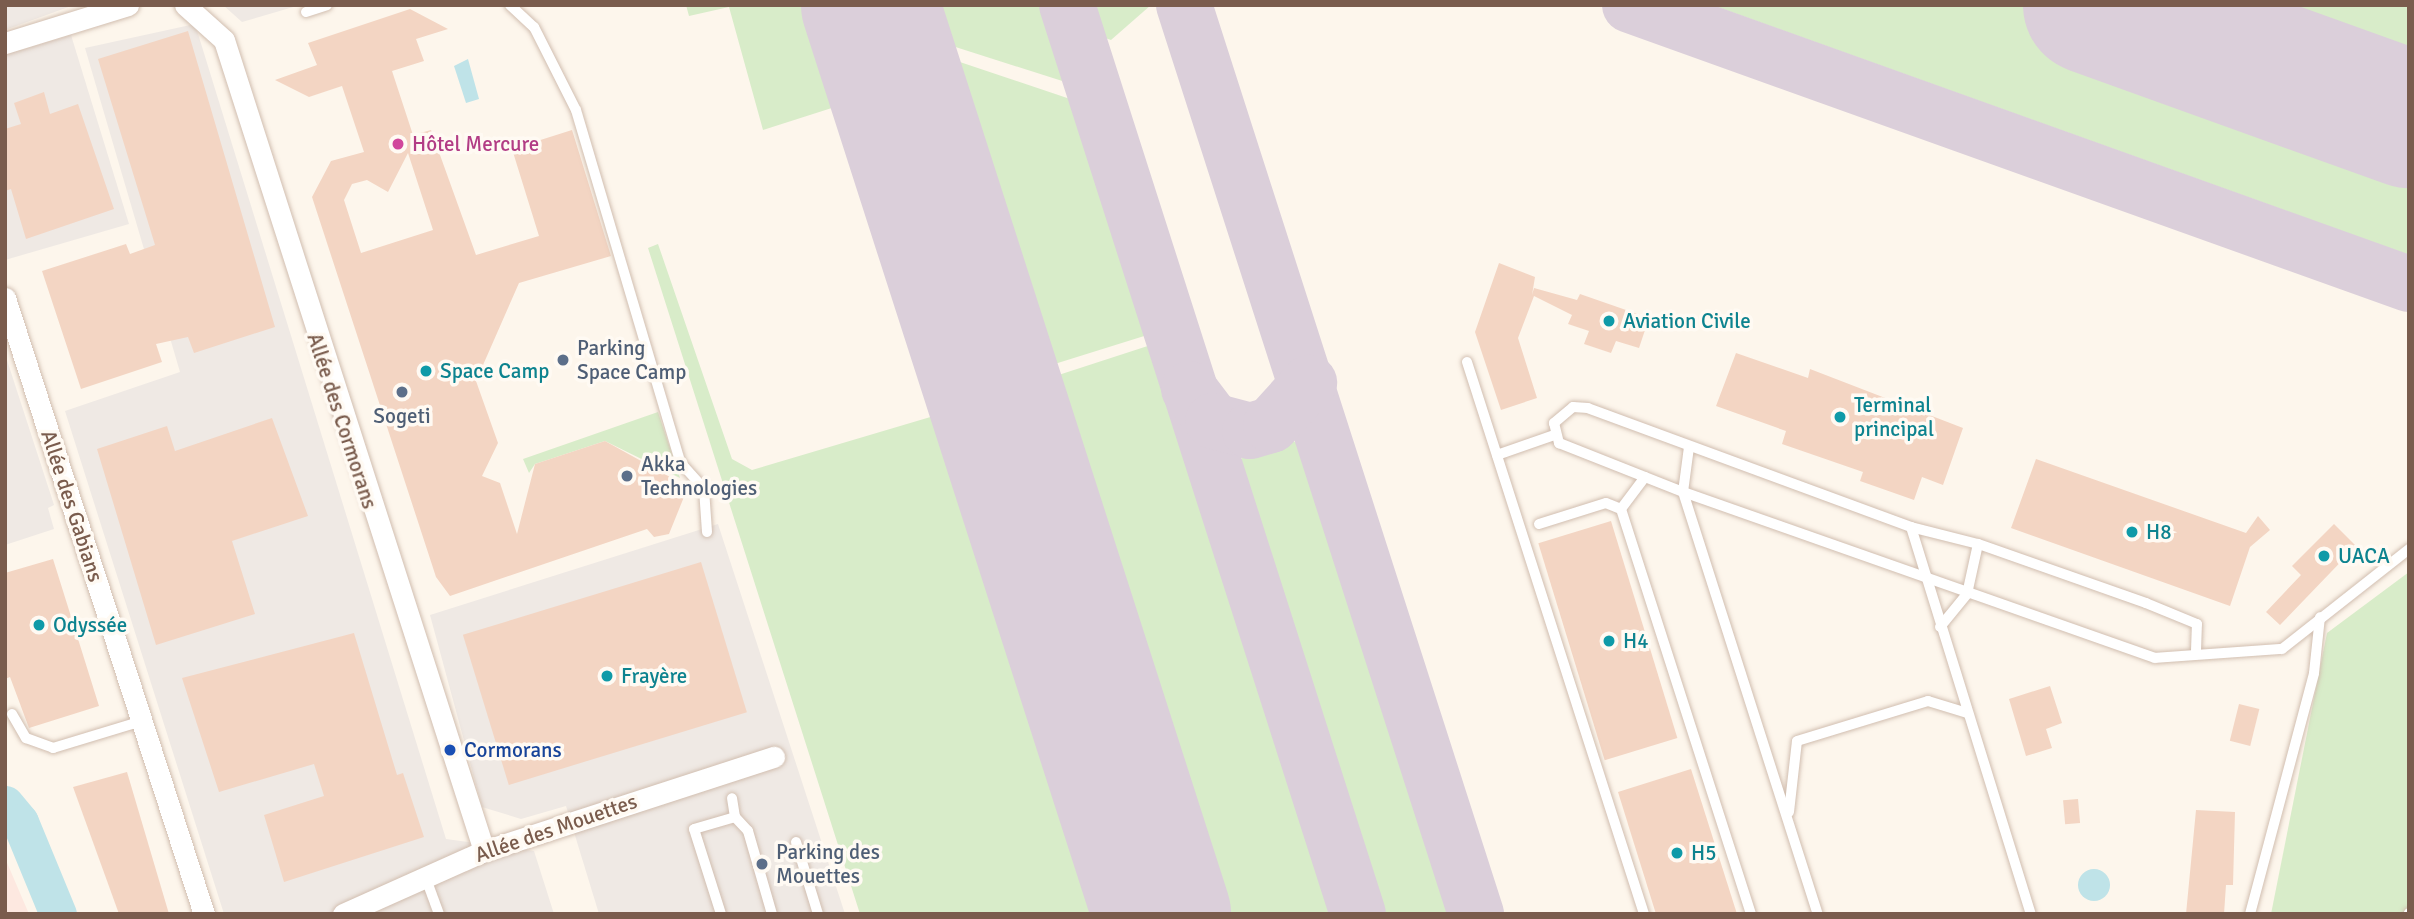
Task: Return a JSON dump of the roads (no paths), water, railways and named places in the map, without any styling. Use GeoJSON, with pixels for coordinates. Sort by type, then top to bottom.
{"type":"FeatureCollection","features":[{"type":"Feature","properties":{"kind":"street","name":"Allée des Cormorans"},"geometry":{"type":"LineString","coordinates":[[185,5],[224,40],[484,851]]}},
{"type":"Feature","properties":{"kind":"street"},"geometry":{"type":"LineString","coordinates":[[5,43],[113,7]]}},
{"type":"Feature","properties":{"kind":"street","name":"Allée des Gabians"},"geometry":{"type":"LineString","coordinates":[[5,298],[204,914]]}},
{"type":"Feature","properties":{"kind":"street","name":"Allée des Mouettes"},"geometry":{"type":"LineString","coordinates":[[343,914],[484,851],[774,757]]}},
{"type":"Feature","properties":{"kind":"lane"},"geometry":{"type":"LineString","coordinates":[[306,12],[327,5]]}},
{"type":"Feature","properties":{"kind":"lane"},"geometry":{"type":"LineString","coordinates":[[510,5],[534,27],[576,110],[680,461],[704,489],[707,532]]}},
{"type":"Feature","properties":{"kind":"lane"},"geometry":{"type":"LineString","coordinates":[[1467,362],[1644,914]]}},
{"type":"Feature","properties":{"kind":"lane"},"geometry":{"type":"LineString","coordinates":[[2196,651],[2197,624],[1978,544],[1911,527],[1573,407],[1561,413],[1554,435],[1559,443],[1683,492],[1966,594],[2155,658],[2196,651],[2281,649],[2409,549]]}},
{"type":"Feature","properties":{"kind":"lane"},"geometry":{"type":"LineString","coordinates":[[1497,456],[1554,435]]}},
{"type":"Feature","properties":{"kind":"lane"},"geometry":{"type":"LineString","coordinates":[[1689,447],[1683,492],[1789,816],[1818,914]]}},
{"type":"Feature","properties":{"kind":"lane"},"geometry":{"type":"LineString","coordinates":[[1621,509],[1645,477]]}},
{"type":"Feature","properties":{"kind":"lane"},"geometry":{"type":"LineString","coordinates":[[1539,524],[1606,503],[1621,509]]}},
{"type":"Feature","properties":{"kind":"lane"},"geometry":{"type":"LineString","coordinates":[[1621,509],[1751,914]]}},
{"type":"Feature","properties":{"kind":"lane"},"geometry":{"type":"LineString","coordinates":[[1911,527],[2029,913]]}},
{"type":"Feature","properties":{"kind":"lane"},"geometry":{"type":"LineString","coordinates":[[1941,627],[1966,594],[1978,544]]}},
{"type":"Feature","properties":{"kind":"lane"},"geometry":{"type":"LineString","coordinates":[[2250,914],[2314,673],[2320,617]]}},
{"type":"Feature","properties":{"kind":"lane"},"geometry":{"type":"LineString","coordinates":[[1789,816],[1797,741],[1928,701],[1967,713]]}},
{"type":"Feature","properties":{"kind":"lane"},"geometry":{"type":"LineString","coordinates":[[12,714],[26,738],[53,748],[142,721]]}},
{"type":"Feature","properties":{"kind":"lane"},"geometry":{"type":"LineString","coordinates":[[724,772],[735,817],[748,831],[772,914]]}},
{"type":"Feature","properties":{"kind":"lane"},"geometry":{"type":"LineString","coordinates":[[721,914],[694,829],[735,817]]}},
{"type":"Feature","properties":{"kind":"lane"},"geometry":{"type":"LineString","coordinates":[[796,842],[818,914]]}},
{"type":"Feature","properties":{"kind":"lane"},"geometry":{"type":"LineString","coordinates":[[425,876],[439,914]]}},
{"type":"Feature","properties":{"kind":"water"},"geometry":{"type":"Polygon","coordinates":[[[468,59],[479,99],[466,103],[454,66],[468,59]]]}},
{"type":"Feature","properties":{"kind":"water"},"geometry":{"type":"Polygon","coordinates":[[[2094,869],[2105,874],[2110,885],[2105,896],[2094,901],[2083,896],[2078,885],[2083,874],[2094,869]]]}},
{"type":"Feature","properties":{"kind":"waterway"},"geometry":{"type":"LineString","coordinates":[[5,804],[20,822],[58,914]]}},
{"type":"Feature","properties":{"kind":"place","name":"Hôtel Mercure"},"geometry":{"type":"Point","coordinates":[398,144]}},
{"type":"Feature","properties":{"kind":"place","name":"Aviation Civile"},"geometry":{"type":"Point","coordinates":[1609,321]}},
{"type":"Feature","properties":{"kind":"place","name":"Parking Space Camp"},"geometry":{"type":"Point","coordinates":[563,360]}},
{"type":"Feature","properties":{"kind":"place","name":"Space Camp"},"geometry":{"type":"Point","coordinates":[426,371]}},
{"type":"Feature","properties":{"kind":"place","name":"Sogeti"},"geometry":{"type":"Point","coordinates":[402,392]}},
{"type":"Feature","properties":{"kind":"place","name":"Terminal principal"},"geometry":{"type":"Point","coordinates":[1840,417]}},
{"type":"Feature","properties":{"kind":"place","name":"Akka Technologies"},"geometry":{"type":"Point","coordinates":[627,476]}},
{"type":"Feature","properties":{"kind":"place","name":"H8"},"geometry":{"type":"Point","coordinates":[2132,532]}},
{"type":"Feature","properties":{"kind":"place","name":"UACA"},"geometry":{"type":"Point","coordinates":[2324,556]}},
{"type":"Feature","properties":{"kind":"place","name":"Odyssée"},"geometry":{"type":"Point","coordinates":[39,625]}},
{"type":"Feature","properties":{"kind":"place","name":"H4"},"geometry":{"type":"Point","coordinates":[1609,641]}},
{"type":"Feature","properties":{"kind":"place","name":"Frayère"},"geometry":{"type":"Point","coordinates":[607,676]}},
{"type":"Feature","properties":{"kind":"place","name":"Cormorans"},"geometry":{"type":"Point","coordinates":[450,750]}},
{"type":"Feature","properties":{"kind":"place","name":"H5"},"geometry":{"type":"Point","coordinates":[1677,853]}},
{"type":"Feature","properties":{"kind":"place","name":"Parking des Mouettes"},"geometry":{"type":"Point","coordinates":[762,864]}}]}
